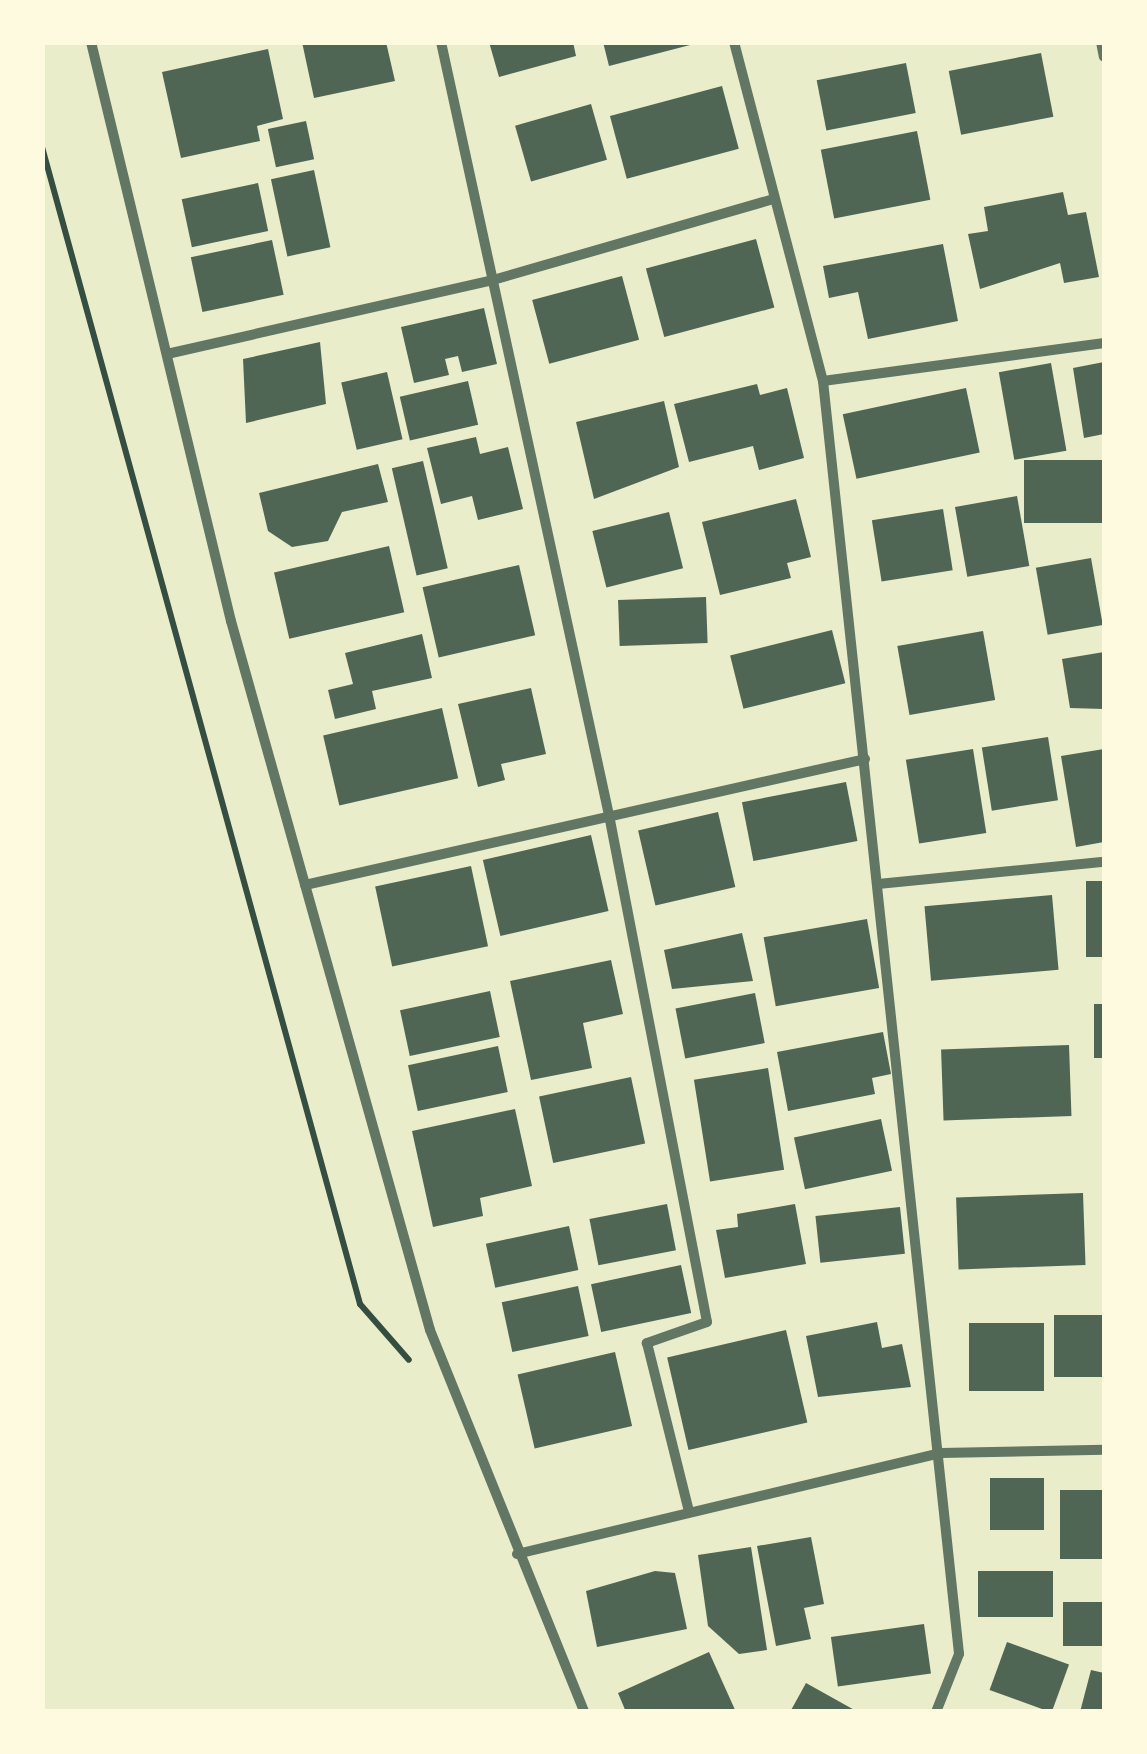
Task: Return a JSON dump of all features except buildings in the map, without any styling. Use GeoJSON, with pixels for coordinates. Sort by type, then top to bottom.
{"type":"FeatureCollection","features":[{"type":"Feature","properties":{"kind":"street"},"geometry":{"type":"LineString","coordinates":[[91,42],[167,354],[305,885],[430,1330],[517,1554],[584,1712]]}},
{"type":"Feature","properties":{"kind":"street"},"geometry":{"type":"LineString","coordinates":[[441,42],[609,815],[707,1322],[647,1343],[688,1508]]}},
{"type":"Feature","properties":{"kind":"street"},"geometry":{"type":"LineString","coordinates":[[734,42],[823,382],[941,1453],[959,1654],[936,1712]]}},
{"type":"Feature","properties":{"kind":"street"},"geometry":{"type":"LineString","coordinates":[[1101,42],[1104,57]]}},
{"type":"Feature","properties":{"kind":"street"},"geometry":{"type":"LineString","coordinates":[[167,354],[494,280],[774,200]]}},
{"type":"Feature","properties":{"kind":"street"},"geometry":{"type":"LineString","coordinates":[[823,382],[1104,344]]}},
{"type":"Feature","properties":{"kind":"street"},"geometry":{"type":"LineString","coordinates":[[305,885],[865,759]]}},
{"type":"Feature","properties":{"kind":"street"},"geometry":{"type":"LineString","coordinates":[[878,884],[1104,862]]}},
{"type":"Feature","properties":{"kind":"street"},"geometry":{"type":"LineString","coordinates":[[517,1554],[688,1508],[941,1453],[1104,1450]]}},
{"type":"Feature","properties":{"kind":"path"},"geometry":{"type":"LineString","coordinates":[[42,148],[360,1304],[420,1372]]}}]}
